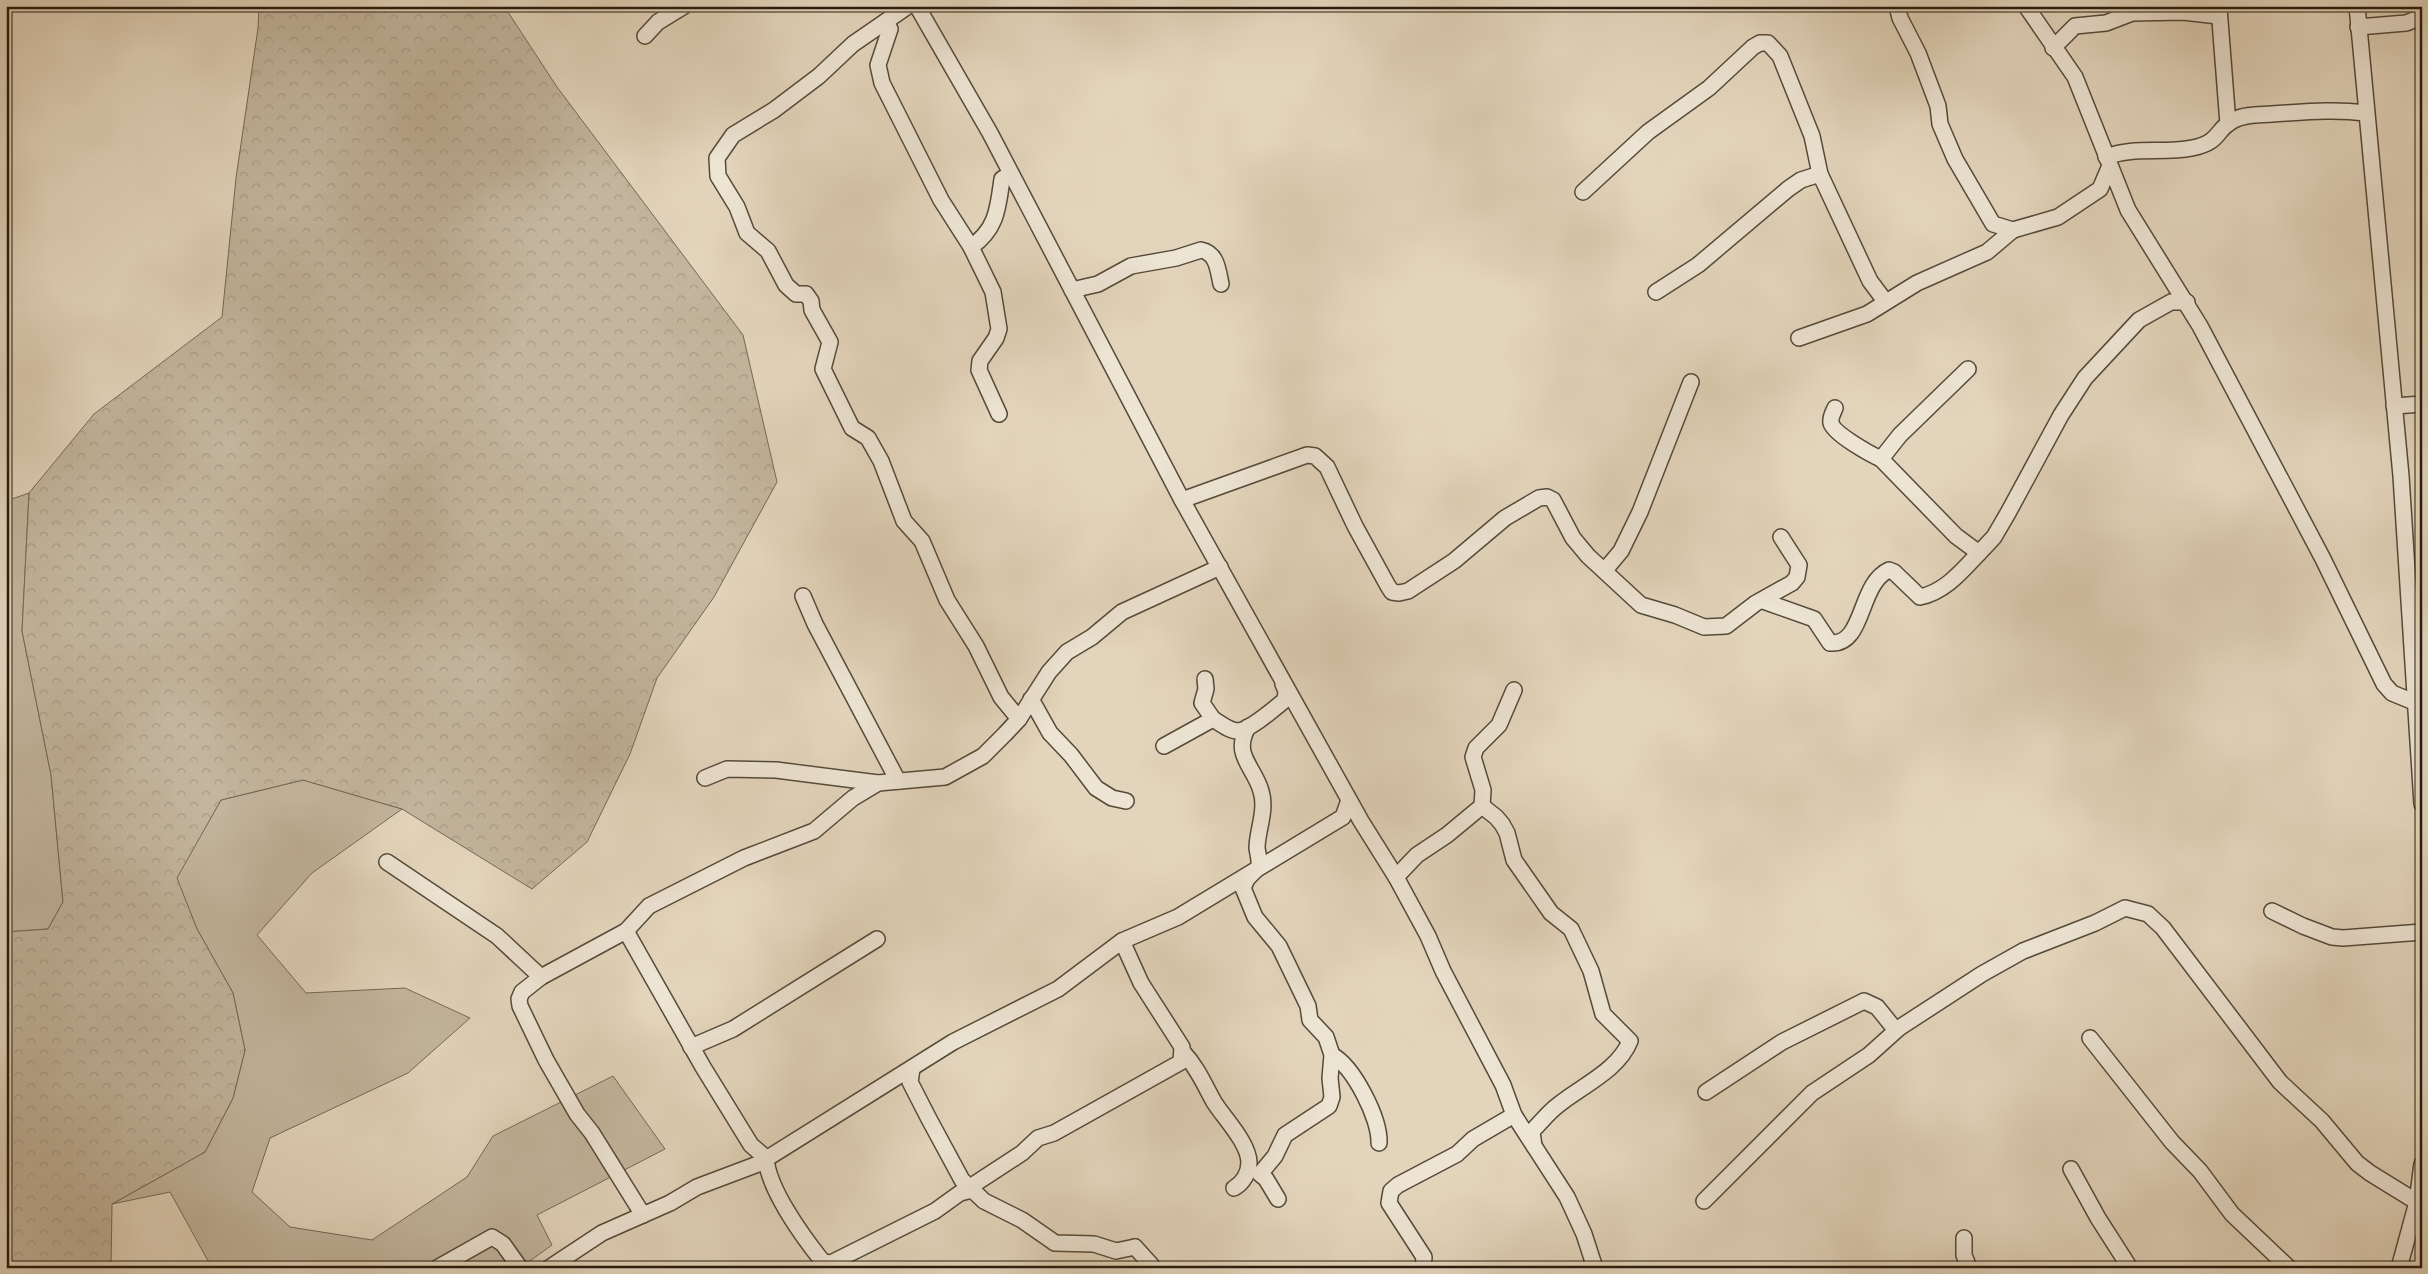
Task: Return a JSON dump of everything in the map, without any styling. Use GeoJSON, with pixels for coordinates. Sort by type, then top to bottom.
{"type":"FeatureCollection","features":[{"type":"Feature","properties":{"kind":"street"},"geometry":{"type":"LineString","coordinates":[[645,36],[658,22],[684,6]]}},
{"type":"Feature","properties":{"kind":"street"},"geometry":{"type":"LineString","coordinates":[[908,6],[853,44],[819,76],[774,110],[732,135],[716,158],[718,176],[737,207],[747,233],[768,251],[786,285],[796,294],[806,294],[812,301],[812,310],[830,342],[823,369],[852,428],[868,438],[881,461],[904,521],[922,541],[947,600],[976,646],[1001,697],[1018,718]]}},
{"type":"Feature","properties":{"kind":"street"},"geometry":{"type":"LineString","coordinates":[[917,6],[990,134],[1182,500],[1349,800],[1396,877],[1495,1070],[1514,1115],[1567,1197],[1584,1234],[1595,1268]]}},
{"type":"Feature","properties":{"kind":"street"},"geometry":{"type":"LineString","coordinates":[[1897,6],[1900,18],[1918,53],[1938,106],[1940,124],[1955,159],[1993,224],[1999,243]]}},
{"type":"Feature","properties":{"kind":"street"},"geometry":{"type":"LineString","coordinates":[[2026,6],[2074,77],[2119,192],[2128,210],[2187,302],[2323,559],[2384,684],[2392,694],[2414,702]]}},
{"type":"Feature","properties":{"kind":"street"},"geometry":{"type":"LineString","coordinates":[[2357,6],[2416,630],[2414,702],[2419,738],[2422,804]]}},
{"type":"Feature","properties":{"kind":"street"},"geometry":{"type":"LineString","coordinates":[[2053,48],[2075,26],[2106,23],[2132,13],[2219,11],[2228,124]]}},
{"type":"Feature","properties":{"kind":"street"},"geometry":{"type":"LineString","coordinates":[[2358,27],[2406,23],[2422,17]]}},
{"type":"Feature","properties":{"kind":"street"},"geometry":{"type":"LineString","coordinates":[[885,22],[890,30],[878,65],[882,83],[941,200],[971,247],[994,292],[999,329],[996,338],[980,361],[979,370],[999,414]]}},
{"type":"Feature","properties":{"kind":"street"},"geometry":{"type":"LineString","coordinates":[[1583,192],[1648,132],[1708,88],[1753,48],[1760,43],[1768,42],[1780,56],[1812,136],[1820,174],[1870,281],[1885,301]]}},
{"type":"Feature","properties":{"kind":"street"},"geometry":{"type":"LineString","coordinates":[[1799,338],[1854,319],[1917,282],[1987,252],[2013,230],[2058,217],[2100,189],[2108,162],[2125,151],[2172,150],[2208,144],[2215,140],[2228,124],[2246,116],[2332,109],[2366,113]]}},
{"type":"Feature","properties":{"kind":"street"},"geometry":{"type":"LineString","coordinates":[[971,247],[983,239],[998,216],[1002,179],[1010,174]]}},
{"type":"Feature","properties":{"kind":"street"},"geometry":{"type":"LineString","coordinates":[[1656,292],[1698,265],[1788,189],[1802,180],[1820,174]]}},
{"type":"Feature","properties":{"kind":"street"},"geometry":{"type":"LineString","coordinates":[[2100,189],[2119,192]]}},
{"type":"Feature","properties":{"kind":"street"},"geometry":{"type":"LineString","coordinates":[[1993,224],[2013,230]]}},
{"type":"Feature","properties":{"kind":"street"},"geometry":{"type":"LineString","coordinates":[[1072,290],[1098,284],[1132,266],[1176,258],[1201,250],[1212,256],[1217,264],[1221,284]]}},
{"type":"Feature","properties":{"kind":"street"},"geometry":{"type":"LineString","coordinates":[[2171,302],[2178,286]]}},
{"type":"Feature","properties":{"kind":"street"},"geometry":{"type":"LineString","coordinates":[[1762,601],[1814,619],[1830,643],[1837,644],[1844,640],[1854,629],[1866,596],[1876,579],[1883,573],[1889,570],[1894,572],[1920,597],[1929,595],[1955,578],[1994,537],[2061,415],[2085,378],[2118,340],[2139,320],[2171,302],[2187,302]]}},
{"type":"Feature","properties":{"kind":"street"},"geometry":{"type":"LineString","coordinates":[[1881,459],[1919,415],[1968,369]]}},
{"type":"Feature","properties":{"kind":"street"},"geometry":{"type":"LineString","coordinates":[[1605,570],[1621,551],[1640,512],[1690,382]]}},
{"type":"Feature","properties":{"kind":"street"},"geometry":{"type":"LineString","coordinates":[[2394,406],[2422,404]]}},
{"type":"Feature","properties":{"kind":"street"},"geometry":{"type":"LineString","coordinates":[[1835,408],[1831,418],[1834,430],[1869,454],[1881,459],[1956,536],[1979,554]]}},
{"type":"Feature","properties":{"kind":"street"},"geometry":{"type":"LineString","coordinates":[[1182,500],[1307,455],[1315,456],[1327,466],[1355,526],[1392,592],[1399,594],[1408,591],[1454,560],[1505,518],[1539,498],[1547,497],[1553,500],[1573,538],[1588,556],[1641,605],[1675,615],[1704,627],[1726,626],[1792,583],[1799,570],[1799,565],[1782,537]]}},
{"type":"Feature","properties":{"kind":"street"},"geometry":{"type":"LineString","coordinates":[[704,778],[721,770],[760,769],[842,776],[878,783],[945,778],[983,756],[1018,718],[1049,672],[1067,652],[1092,637],[1122,612],[1220,567]]}},
{"type":"Feature","properties":{"kind":"street"},"geometry":{"type":"LineString","coordinates":[[802,596],[898,781]]}},
{"type":"Feature","properties":{"kind":"street"},"geometry":{"type":"LineString","coordinates":[[1205,679],[1206,689],[1202,703],[1213,718],[1230,729],[1239,731],[1248,727],[1286,700],[1286,691],[1279,673]]}},
{"type":"Feature","properties":{"kind":"street"},"geometry":{"type":"LineString","coordinates":[[1396,877],[1417,855],[1447,835],[1482,806],[1483,790],[1473,757],[1476,748],[1499,724],[1514,690]]}},
{"type":"Feature","properties":{"kind":"street"},"geometry":{"type":"LineString","coordinates":[[1031,699],[1050,733],[1071,755],[1096,788],[1112,798],[1126,801]]}},
{"type":"Feature","properties":{"kind":"street"},"geometry":{"type":"LineString","coordinates":[[1164,746],[1213,718]]}},
{"type":"Feature","properties":{"kind":"street"},"geometry":{"type":"LineString","coordinates":[[1248,727],[1243,735],[1242,754],[1261,791],[1262,824],[1257,847],[1259,867]]}},
{"type":"Feature","properties":{"kind":"street"},"geometry":{"type":"LineString","coordinates":[[643,1216],[592,1133],[577,1114],[546,1060],[520,1006],[519,999],[522,992],[541,977],[626,931],[649,906],[744,858],[814,831],[853,798],[878,783]]}},
{"type":"Feature","properties":{"kind":"street"},"geometry":{"type":"LineString","coordinates":[[549,1268],[589,1240],[670,1204],[697,1187],[763,1163],[953,1042],[1058,989],[1122,941],[1178,917],[1343,817],[1349,800]]}},
{"type":"Feature","properties":{"kind":"street"},"geometry":{"type":"LineString","coordinates":[[1482,806],[1502,824],[1507,833],[1514,860],[1551,913],[1571,929],[1591,971],[1603,1014],[1630,1041],[1620,1057],[1600,1076],[1556,1106],[1535,1128],[1532,1132],[1534,1146]]}},
{"type":"Feature","properties":{"kind":"street"},"geometry":{"type":"LineString","coordinates":[[1343,817],[1361,821]]}},
{"type":"Feature","properties":{"kind":"street"},"geometry":{"type":"LineString","coordinates":[[387,862],[496,936],[541,977]]}},
{"type":"Feature","properties":{"kind":"street"},"geometry":{"type":"LineString","coordinates":[[1259,867],[1247,879],[1244,888],[1247,902],[1255,917],[1279,946],[1308,1006],[1310,1020],[1326,1037],[1332,1054],[1330,1078],[1332,1097],[1329,1106],[1285,1135],[1275,1156],[1260,1174]]}},
{"type":"Feature","properties":{"kind":"street"},"geometry":{"type":"LineString","coordinates":[[1704,1201],[1734,1169],[1783,1124],[1812,1092],[1870,1055],[1899,1028],[1982,974],[2039,943],[2095,923],[2125,908],[2148,914],[2163,928],[2280,1082],[2322,1121],[2357,1163],[2417,1202]]}},
{"type":"Feature","properties":{"kind":"street"},"geometry":{"type":"LineString","coordinates":[[2272,911],[2332,937],[2343,938],[2422,932]]}},
{"type":"Feature","properties":{"kind":"street"},"geometry":{"type":"LineString","coordinates":[[626,931],[691,1047],[763,1163],[791,1217],[810,1246],[827,1264],[935,1211],[966,1187],[1022,1153],[1038,1138],[1054,1133],[1176,1067],[1181,1062],[1183,1052]]}},
{"type":"Feature","properties":{"kind":"street"},"geometry":{"type":"LineString","coordinates":[[691,1047],[733,1029],[877,938]]}},
{"type":"Feature","properties":{"kind":"street"},"geometry":{"type":"LineString","coordinates":[[1122,941],[1141,983],[1183,1052],[1193,1063],[1215,1104],[1230,1124],[1249,1160],[1266,1179],[1278,1199]]}},
{"type":"Feature","properties":{"kind":"street"},"geometry":{"type":"LineString","coordinates":[[1706,1092],[1782,1042],[1864,1000],[1877,1007],[1894,1028],[1899,1028]]}},
{"type":"Feature","properties":{"kind":"street"},"geometry":{"type":"LineString","coordinates":[[2090,1038],[2172,1142],[2200,1171],[2232,1214],[2289,1268]]}},
{"type":"Feature","properties":{"kind":"street"},"geometry":{"type":"LineString","coordinates":[[1332,1054],[1348,1067],[1357,1083],[1379,1130],[1379,1143]]}},
{"type":"Feature","properties":{"kind":"street"},"geometry":{"type":"LineString","coordinates":[[912,1069],[910,1082],[913,1089],[966,1187],[990,1206],[1022,1220],[1055,1243],[1094,1244],[1116,1251],[1135,1247]]}},
{"type":"Feature","properties":{"kind":"street"},"geometry":{"type":"LineString","coordinates":[[1423,1268],[1424,1257],[1389,1203],[1391,1191],[1398,1185],[1457,1154],[1473,1139],[1514,1115]]}},
{"type":"Feature","properties":{"kind":"street"},"geometry":{"type":"LineString","coordinates":[[1234,1188],[1244,1178],[1248,1170],[1249,1160]]}},
{"type":"Feature","properties":{"kind":"street"},"geometry":{"type":"LineString","coordinates":[[2399,1268],[2417,1202],[2422,1164]]}},
{"type":"Feature","properties":{"kind":"street"},"geometry":{"type":"LineString","coordinates":[[2072,1168],[2098,1218],[2130,1268]]}},
{"type":"Feature","properties":{"kind":"street"},"geometry":{"type":"LineString","coordinates":[[437,1268],[492,1237],[503,1244],[520,1268]]}},
{"type":"Feature","properties":{"kind":"street"},"geometry":{"type":"LineString","coordinates":[[1964,1238],[1964,1255],[1969,1268]]}},
{"type":"Feature","properties":{"kind":"street"},"geometry":{"type":"LineString","coordinates":[[1135,1247],[1140,1268]]}},
{"type":"Feature","properties":{"kind":"street"},"geometry":{"type":"LineString","coordinates":[[1135,1247],[1154,1268]]}},
{"type":"Feature","properties":{"kind":"green space"},"geometry":{"type":"Polygon","coordinates":[[[259,6],[504,6],[557,87],[743,335],[777,482],[714,597],[657,678],[630,754],[587,842],[532,889],[402,809],[303,780],[221,800],[177,878],[197,929],[233,993],[245,1050],[233,1098],[205,1152],[112,1204],[111,1268],[6,1268],[6,932],[48,929],[63,902],[51,775],[22,631],[29,493],[94,414],[222,317],[236,178],[258,28],[259,6]]]}},
{"type":"Feature","properties":{"kind":"green space"},"geometry":{"type":"Polygon","coordinates":[[[29,493],[22,631],[51,775],[63,902],[48,929],[6,932],[6,501],[29,493]]]}},
{"type":"Feature","properties":{"kind":"green space"},"geometry":{"type":"Polygon","coordinates":[[[303,780],[402,809],[312,873],[257,935],[306,993],[405,988],[470,1018],[408,1073],[270,1138],[252,1192],[290,1227],[372,1240],[467,1177],[493,1136],[613,1076],[665,1149],[537,1215],[552,1245],[520,1268],[212,1268],[170,1192],[112,1204],[205,1152],[233,1098],[245,1050],[233,993],[197,929],[176,878],[221,800],[303,780]]]}}]}
